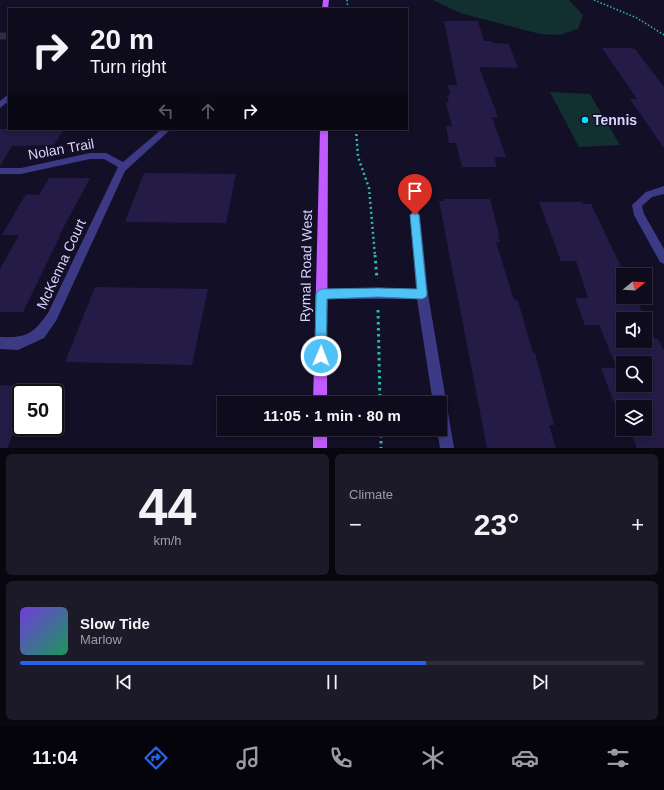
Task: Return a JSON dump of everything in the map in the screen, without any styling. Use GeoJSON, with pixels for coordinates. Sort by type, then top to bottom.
{"type":"FeatureCollection","features":[{"type":"Feature","properties":{"kind":"main road","name":"Rymal Road West"},"geometry":{"type":"LineString","coordinates":[[320,396],[324,130]]}},
{"type":"Feature","properties":{"kind":"main road"},"geometry":{"type":"LineString","coordinates":[[320,436],[320,448]]}},
{"type":"Feature","properties":{"kind":"street"},"geometry":{"type":"LineString","coordinates":[[0,105],[8,98]]}},
{"type":"Feature","properties":{"kind":"street"},"geometry":{"type":"LineString","coordinates":[[123,166],[166,130]]}},
{"type":"Feature","properties":{"kind":"street","name":"Nolan Trail"},"geometry":{"type":"LineString","coordinates":[[0,172],[21,171],[90,156],[106,156],[123,166]]}},
{"type":"Feature","properties":{"kind":"street","name":"McKenna Court"},"geometry":{"type":"LineString","coordinates":[[0,343],[18,344],[40,334],[52,317],[123,166]]}},
{"type":"Feature","properties":{"kind":"street"},"geometry":{"type":"LineString","coordinates":[[664,190],[651,193],[642,199],[637,205],[639,215],[664,259]]}},
{"type":"Feature","properties":{"kind":"street"},"geometry":{"type":"LineString","coordinates":[[415,215],[422,294],[439,396]]}},
{"type":"Feature","properties":{"kind":"street"},"geometry":{"type":"LineString","coordinates":[[322,294],[422,294]]}},
{"type":"Feature","properties":{"kind":"street"},"geometry":{"type":"LineString","coordinates":[[445,436],[447,448]]}},
{"type":"Feature","properties":{"kind":"path"},"geometry":{"type":"LineString","coordinates":[[594,0],[637,18],[664,35]]}},
{"type":"Feature","properties":{"kind":"path"},"geometry":{"type":"LineString","coordinates":[[356,130],[358,157],[369,188],[378,293],[380,396]]}},
{"type":"Feature","properties":{"kind":"path"},"geometry":{"type":"LineString","coordinates":[[381,436],[381,448]]}},
{"type":"Feature","properties":{"kind":"green space"},"geometry":{"type":"Polygon","coordinates":[[[433,0],[569,0],[583,15],[578,29],[559,35],[540,34],[460,13],[433,0]]]}},
{"type":"Feature","properties":{"kind":"green space","name":"Tennis"},"geometry":{"type":"Polygon","coordinates":[[[550,92],[590,94],[620,145],[579,147],[550,92]]]}},
{"type":"Feature","properties":{"kind":"building"},"geometry":{"type":"Polygon","coordinates":[[[444,21],[478,21],[484,41],[509,44],[518,68],[479,67],[498,117],[492,117],[506,157],[494,157],[497,167],[462,167],[456,143],[449,143],[446,126],[452,126],[446,103],[449,101],[447,96],[450,94],[448,85],[457,85],[444,21]]]}},
{"type":"Feature","properties":{"kind":"building"},"geometry":{"type":"Polygon","coordinates":[[[602,48],[635,49],[664,87],[664,148],[630,99],[637,99],[602,48]]]}},
{"type":"Feature","properties":{"kind":"building"},"geometry":{"type":"Polygon","coordinates":[[[0,129],[63,130],[54,145],[12,146],[0,166],[0,129]]]}},
{"type":"Feature","properties":{"kind":"building"},"geometry":{"type":"Polygon","coordinates":[[[144,173],[236,174],[226,223],[125,222],[144,173]]]}},
{"type":"Feature","properties":{"kind":"building"},"geometry":{"type":"Polygon","coordinates":[[[49,178],[90,178],[59,236],[23,312],[0,312],[0,269],[19,235],[2,235],[26,194],[39,195],[49,178]]]}},
{"type":"Feature","properties":{"kind":"building"},"geometry":{"type":"Polygon","coordinates":[[[444,199],[490,199],[499,234],[500,242],[496,242],[514,300],[518,301],[533,353],[535,353],[554,425],[549,425],[556,448],[487,448],[439,201],[444,201],[444,199]]]}},
{"type":"Feature","properties":{"kind":"building"},"geometry":{"type":"Polygon","coordinates":[[[539,202],[582,202],[583,204],[591,204],[622,268],[616,268],[616,304],[638,304],[642,312],[616,312],[616,348],[652,348],[652,333],[655,339],[658,339],[664,351],[664,448],[637,448],[632,436],[652,436],[652,400],[616,400],[616,403],[614,403],[601,368],[616,368],[616,392],[652,392],[652,356],[616,356],[616,366],[599,325],[585,325],[575,298],[588,298],[576,261],[561,261],[539,202]]]}},
{"type":"Feature","properties":{"kind":"building"},"geometry":{"type":"Polygon","coordinates":[[[95,287],[208,289],[192,365],[65,362],[95,287]]]}},
{"type":"Feature","properties":{"kind":"building"},"geometry":{"type":"Polygon","coordinates":[[[0,385],[12,386],[12,436],[7,448],[0,448],[0,385]]]}},
{"type":"Feature","properties":{"kind":"tunnel"},"geometry":{"type":"LineString","coordinates":[[0,36],[6,36]]}},
{"type":"Feature","properties":{"kind":"place","name":"Tennis"},"geometry":{"type":"Point","coordinates":[585,120]}},
{"type":"Feature","properties":{"kind":"route"},"geometry":{"type":"LineString","coordinates":[[321,356],[322,294],[422,294],[415,215]]}}]}
